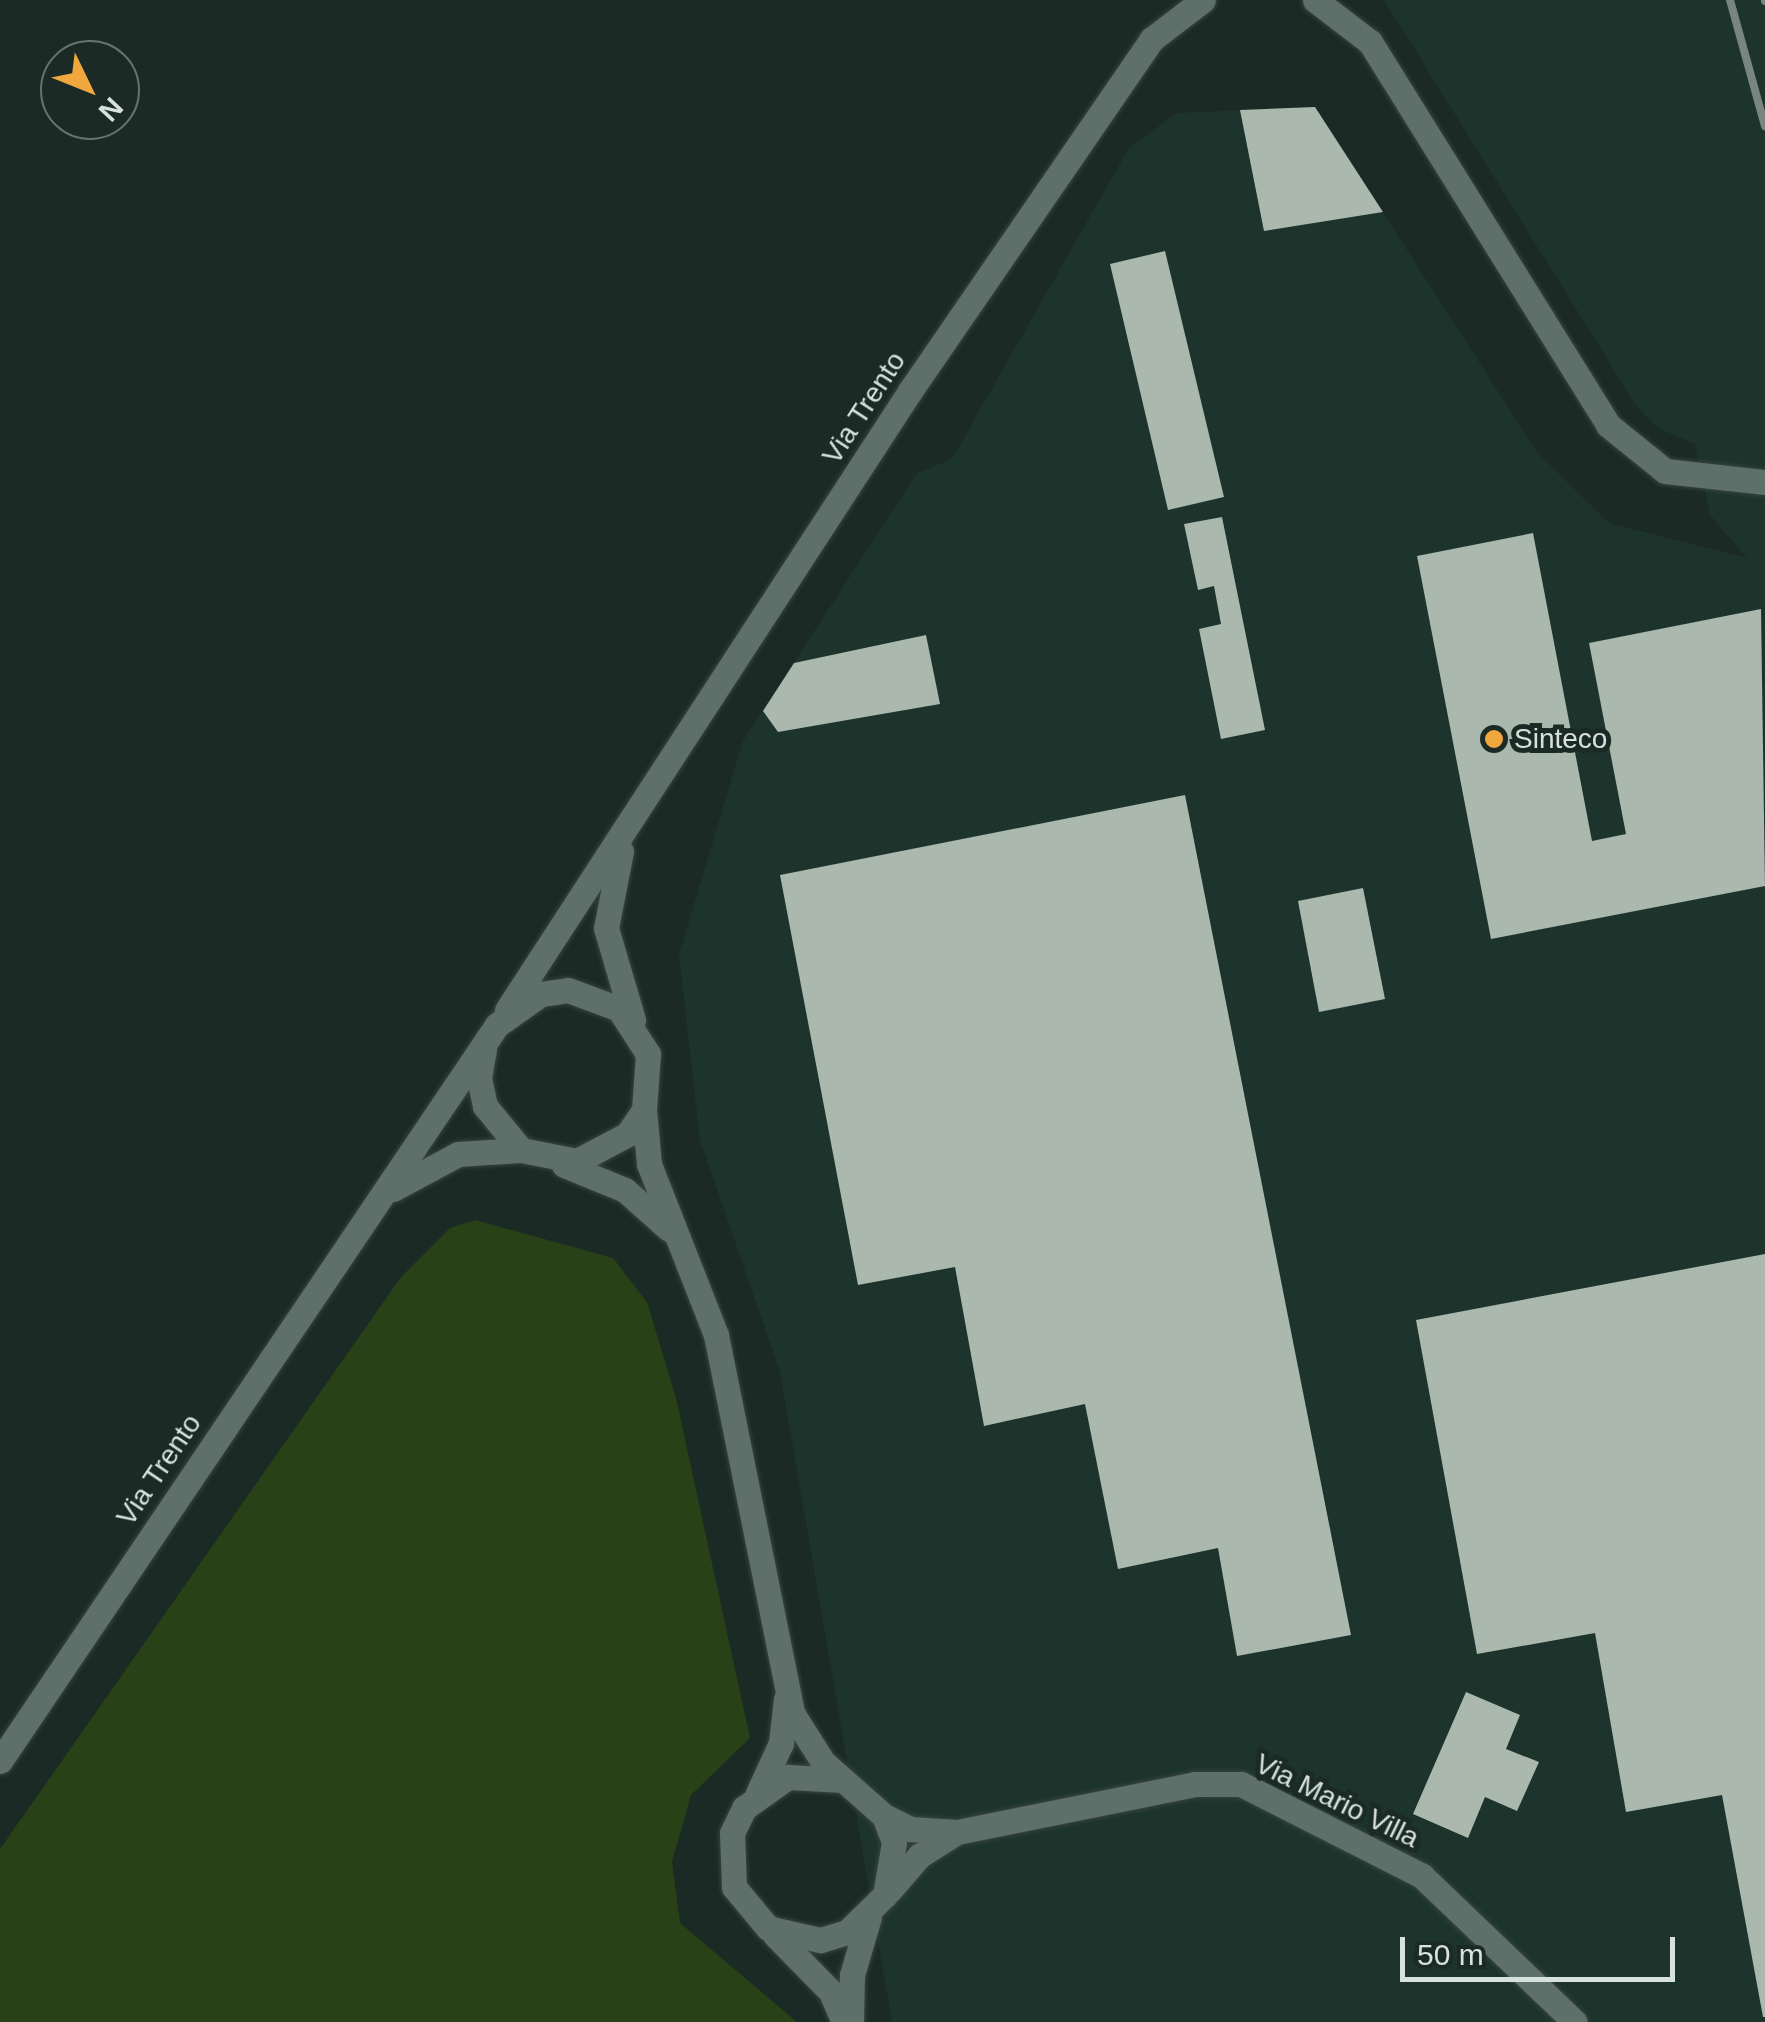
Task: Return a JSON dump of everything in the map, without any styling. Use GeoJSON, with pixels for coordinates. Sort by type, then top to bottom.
{"type":"FeatureCollection","features":[{"type":"Feature","properties":{"kind":"street","name":"Via Trento"},"geometry":{"type":"LineString","coordinates":[[0,1761],[368,1213],[484,1049],[910,391],[1152,39],[1203,0]]}},
{"type":"Feature","properties":{"kind":"street"},"geometry":{"type":"LineString","coordinates":[[1315,0],[1370,42],[1608,426],[1665,471],[1703,479],[1765,482]]}},
{"type":"Feature","properties":{"kind":"street","name":"Via Trento"},"geometry":{"type":"LineString","coordinates":[[368,1213],[436,1161],[522,1150],[548,1160],[605,1152],[644,1110],[651,1081],[606,928],[614,874],[634,816]]}},
{"type":"Feature","properties":{"kind":"street","name":"Via Trento"},"geometry":{"type":"LineString","coordinates":[[497,1025],[516,1006],[568,990],[607,1002],[637,1029]]}},
{"type":"Feature","properties":{"kind":"street","name":"Via Trento"},"geometry":{"type":"LineString","coordinates":[[484,1049],[485,1106],[522,1150]]}},
{"type":"Feature","properties":{"kind":"street"},"geometry":{"type":"LineString","coordinates":[[644,1110],[649,1164],[716,1335],[785,1689],[806,1737],[843,1780],[884,1816],[894,1842],[886,1895],[869,1917],[852,1975],[848,2022]]}},
{"type":"Feature","properties":{"kind":"street"},"geometry":{"type":"LineString","coordinates":[[548,1160],[625,1190],[682,1244]]}},
{"type":"Feature","properties":{"kind":"street"},"geometry":{"type":"LineString","coordinates":[[785,1689],[782,1743],[757,1795],[732,1833],[728,1860],[734,1886],[768,1928],[831,1992],[848,2022]]}},
{"type":"Feature","properties":{"kind":"street"},"geometry":{"type":"LineString","coordinates":[[757,1795],[788,1777],[843,1780]]}},
{"type":"Feature","properties":{"kind":"street","name":"Via Mario Villa"},"geometry":{"type":"LineString","coordinates":[[884,1816],[911,1828],[957,1832],[1194,1784],[1242,1784],[1422,1876],[1575,2022]]}},
{"type":"Feature","properties":{"kind":"street","name":"Via Mario Villa"},"geometry":{"type":"LineString","coordinates":[[886,1895],[919,1856],[957,1832]]}},
{"type":"Feature","properties":{"kind":"street"},"geometry":{"type":"LineString","coordinates":[[768,1928],[820,1940],[869,1917]]}},
{"type":"Feature","properties":{"kind":"shaded area"},"geometry":{"type":"Polygon","coordinates":[[[1384,0],[1765,0],[1765,2022],[892,2022],[780,1372],[700,1140],[679,955],[743,741],[917,473],[952,459],[1129,148],[1177,113],[1315,107],[1537,452],[1609,523],[1747,558],[1710,515],[1695,444],[1658,428],[1637,407],[1384,0]]]}},
{"type":"Feature","properties":{"kind":"green space"},"geometry":{"type":"Polygon","coordinates":[[[475,1220],[613,1258],[647,1302],[676,1398],[750,1738],[691,1795],[672,1862],[680,1923],[797,2022],[0,2022],[0,1849],[401,1277],[450,1228],[475,1220]]]}},
{"type":"Feature","properties":{"kind":"building"},"geometry":{"type":"Polygon","coordinates":[[[1315,107],[1383,212],[1264,231],[1240,110],[1315,107]]]}},
{"type":"Feature","properties":{"kind":"building"},"geometry":{"type":"Polygon","coordinates":[[[1165,251],[1224,497],[1168,510],[1110,264],[1165,251]]]}},
{"type":"Feature","properties":{"kind":"building"},"geometry":{"type":"Polygon","coordinates":[[[1222,517],[1265,730],[1221,739],[1199,629],[1221,624],[1214,586],[1198,590],[1184,524],[1222,517]]]}},
{"type":"Feature","properties":{"kind":"building"},"geometry":{"type":"Polygon","coordinates":[[[1533,533],[1592,841],[1626,834],[1589,643],[1761,609],[1765,886],[1491,939],[1417,556],[1533,533]]]}},
{"type":"Feature","properties":{"kind":"building"},"geometry":{"type":"Polygon","coordinates":[[[926,635],[940,704],[778,732],[763,711],[794,663],[926,635]]]}},
{"type":"Feature","properties":{"kind":"building"},"geometry":{"type":"Polygon","coordinates":[[[1185,795],[1351,1635],[1237,1656],[1218,1548],[1118,1569],[1085,1404],[984,1426],[955,1267],[858,1285],[780,875],[1185,795]]]}},
{"type":"Feature","properties":{"kind":"building"},"geometry":{"type":"Polygon","coordinates":[[[1363,888],[1385,999],[1319,1012],[1298,901],[1363,888]]]}},
{"type":"Feature","properties":{"kind":"building"},"geometry":{"type":"Polygon","coordinates":[[[1765,1254],[1763,2017],[1722,1795],[1626,1812],[1595,1633],[1477,1654],[1416,1320],[1765,1254]]]}},
{"type":"Feature","properties":{"kind":"building"},"geometry":{"type":"Polygon","coordinates":[[[1466,1692],[1520,1715],[1506,1749],[1539,1762],[1517,1811],[1485,1797],[1468,1838],[1413,1814],[1466,1692]]]}},
{"type":"Feature","properties":{"kind":"railway"},"geometry":{"type":"LineString","coordinates":[[1730,0],[1765,126]]}},
{"type":"Feature","properties":{"kind":"place","name":"Sinteco"},"geometry":{"type":"Point","coordinates":[1494,739]}}]}
